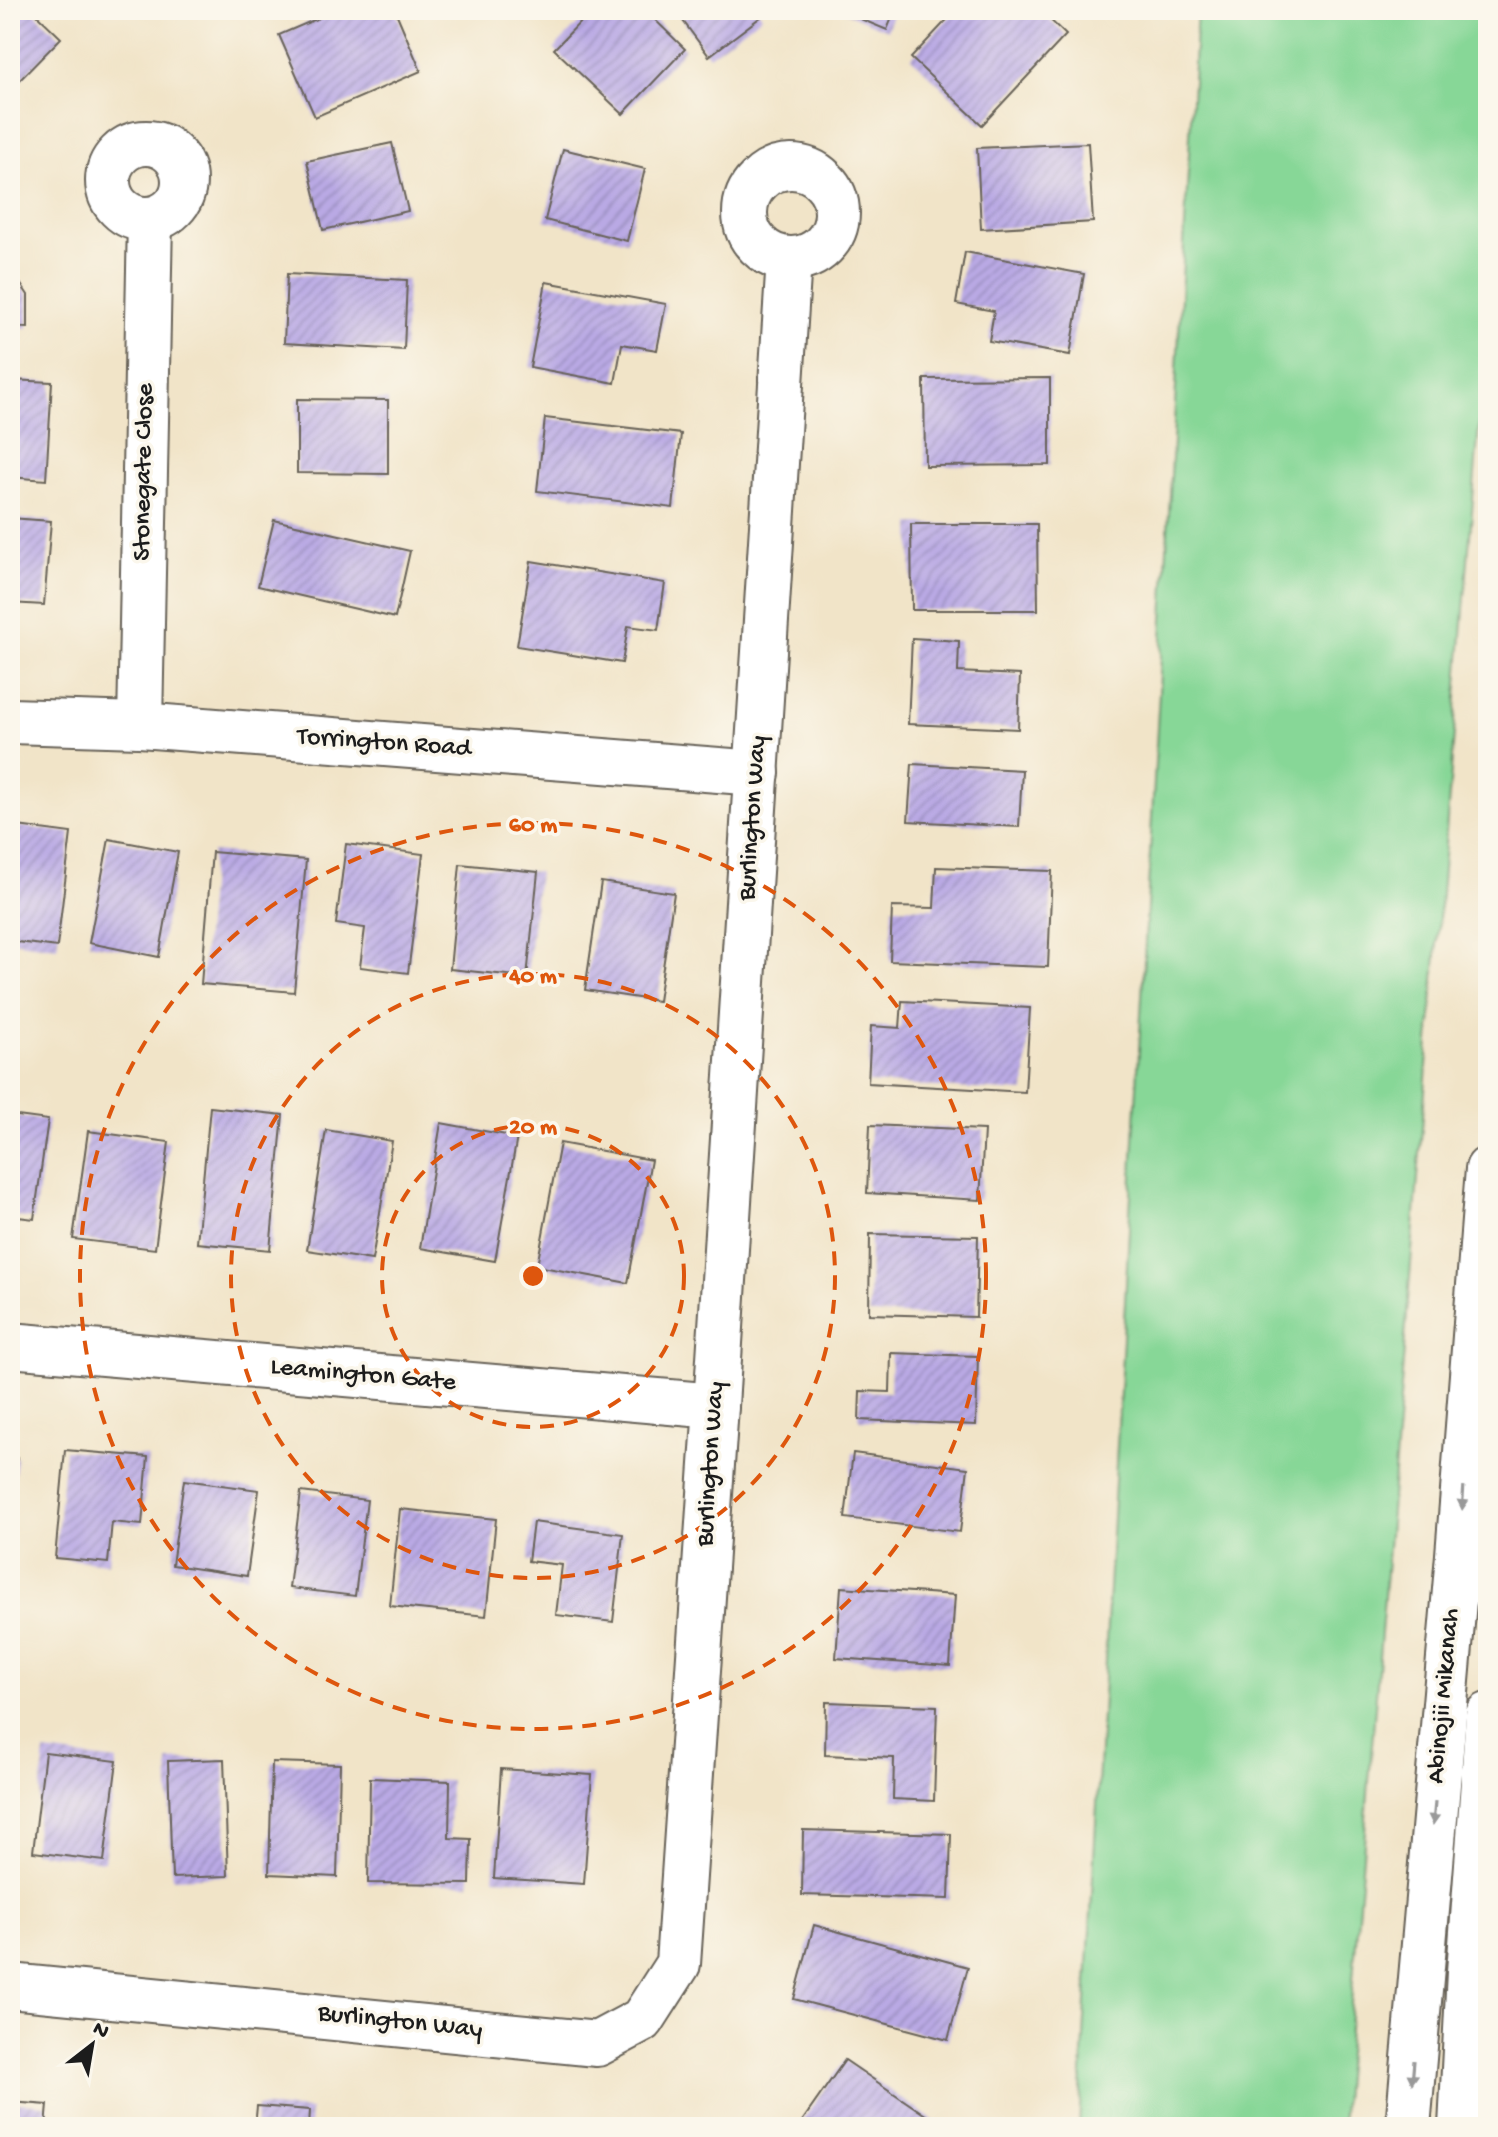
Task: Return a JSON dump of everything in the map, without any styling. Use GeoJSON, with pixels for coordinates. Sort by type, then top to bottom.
{"type":"FeatureCollection","features":[{"type":"Feature","properties":{"kind":"street","name":"Stonegate Close"},"geometry":{"type":"LineString","coordinates":[[140,725],[150,219]]}},
{"type":"Feature","properties":{"kind":"street","name":"Burlington Way"},"geometry":{"type":"LineString","coordinates":[[10,1986],[597,2044],[642,2020],[678,1964],[789,259]]}},
{"type":"Feature","properties":{"kind":"street","name":"Torrington Road"},"geometry":{"type":"LineString","coordinates":[[10,721],[140,725],[757,773]]}},
{"type":"Feature","properties":{"kind":"street","name":"Abinojii Mikanah"},"geometry":{"type":"LineString","coordinates":[[1408,2127],[1488,1169]]}},
{"type":"Feature","properties":{"kind":"street","name":"Leamington Gate"},"geometry":{"type":"LineString","coordinates":[[10,1345],[716,1406]]}},
{"type":"Feature","properties":{"kind":"street"},"geometry":{"type":"LineString","coordinates":[[1461,2127],[1488,1715]]}},
{"type":"Feature","properties":{"kind":"green space"},"geometry":{"type":"Polygon","coordinates":[[[1197,10],[1488,10],[1488,314],[1341,2127],[1079,2127],[1197,10]]]}},
{"type":"Feature","properties":{"kind":"building"},"geometry":{"type":"Polygon","coordinates":[[[10,10],[32,10],[61,38],[10,90],[10,10]]]}},
{"type":"Feature","properties":{"kind":"building"},"geometry":{"type":"Polygon","coordinates":[[[337,10],[395,10],[421,71],[315,117],[279,35],[337,10]]]}},
{"type":"Feature","properties":{"kind":"building"},"geometry":{"type":"Polygon","coordinates":[[[592,10],[645,10],[685,49],[623,114],[554,49],[592,10]]]}},
{"type":"Feature","properties":{"kind":"building"},"geometry":{"type":"Polygon","coordinates":[[[675,10],[758,10],[762,16],[709,56],[675,10]]]}},
{"type":"Feature","properties":{"kind":"building"},"geometry":{"type":"Polygon","coordinates":[[[839,10],[895,10],[887,30],[839,10]]]}},
{"type":"Feature","properties":{"kind":"building"},"geometry":{"type":"Polygon","coordinates":[[[956,10],[1040,10],[1066,35],[982,125],[911,58],[956,10]]]}},
{"type":"Feature","properties":{"kind":"building"},"geometry":{"type":"Polygon","coordinates":[[[392,143],[408,211],[323,230],[307,161],[392,143]]]}},
{"type":"Feature","properties":{"kind":"building"},"geometry":{"type":"Polygon","coordinates":[[[1088,143],[1093,222],[981,229],[977,148],[1088,143]]]}},
{"type":"Feature","properties":{"kind":"building"},"geometry":{"type":"Polygon","coordinates":[[[563,149],[645,169],[627,241],[545,220],[563,149]]]}},
{"type":"Feature","properties":{"kind":"building"},"geometry":{"type":"Polygon","coordinates":[[[965,252],[1084,274],[1070,355],[989,341],[994,311],[956,304],[965,252]]]}},
{"type":"Feature","properties":{"kind":"building"},"geometry":{"type":"Polygon","coordinates":[[[10,268],[28,295],[28,328],[10,327],[10,268]]]}},
{"type":"Feature","properties":{"kind":"building"},"geometry":{"type":"Polygon","coordinates":[[[287,274],[407,280],[404,350],[284,343],[287,274]]]}},
{"type":"Feature","properties":{"kind":"building"},"geometry":{"type":"Polygon","coordinates":[[[546,282],[666,304],[657,350],[622,344],[615,383],[530,367],[546,282]]]}},
{"type":"Feature","properties":{"kind":"building"},"geometry":{"type":"Polygon","coordinates":[[[1050,378],[1050,465],[925,466],[924,379],[1050,378]]]}},
{"type":"Feature","properties":{"kind":"building"},"geometry":{"type":"Polygon","coordinates":[[[10,380],[52,382],[46,480],[10,477],[10,380]]]}},
{"type":"Feature","properties":{"kind":"building"},"geometry":{"type":"Polygon","coordinates":[[[297,399],[388,400],[388,474],[297,473],[297,399]]]}},
{"type":"Feature","properties":{"kind":"building"},"geometry":{"type":"Polygon","coordinates":[[[545,418],[681,434],[673,508],[537,491],[545,418]]]}},
{"type":"Feature","properties":{"kind":"building"},"geometry":{"type":"Polygon","coordinates":[[[10,518],[51,521],[44,605],[10,603],[10,518]]]}},
{"type":"Feature","properties":{"kind":"building"},"geometry":{"type":"Polygon","coordinates":[[[274,520],[410,551],[395,618],[258,586],[274,520]]]}},
{"type":"Feature","properties":{"kind":"building"},"geometry":{"type":"Polygon","coordinates":[[[911,524],[1037,524],[1038,610],[912,610],[911,524]]]}},
{"type":"Feature","properties":{"kind":"building"},"geometry":{"type":"Polygon","coordinates":[[[531,561],[665,583],[658,630],[628,626],[622,663],[517,646],[531,561]]]}},
{"type":"Feature","properties":{"kind":"building"},"geometry":{"type":"Polygon","coordinates":[[[912,638],[959,641],[958,672],[1020,675],[1018,729],[908,724],[912,638]]]}},
{"type":"Feature","properties":{"kind":"building"},"geometry":{"type":"Polygon","coordinates":[[[912,764],[1022,770],[1019,827],[908,821],[912,764]]]}},
{"type":"Feature","properties":{"kind":"building"},"geometry":{"type":"Polygon","coordinates":[[[10,825],[71,833],[57,947],[10,941],[10,825]]]}},
{"type":"Feature","properties":{"kind":"building"},"geometry":{"type":"Polygon","coordinates":[[[109,839],[178,852],[159,957],[89,943],[109,839]]]}},
{"type":"Feature","properties":{"kind":"building"},"geometry":{"type":"Polygon","coordinates":[[[346,844],[423,854],[408,973],[360,967],[365,928],[336,924],[346,844]]]}},
{"type":"Feature","properties":{"kind":"building"},"geometry":{"type":"Polygon","coordinates":[[[212,852],[306,860],[294,992],[201,984],[212,852]]]}},
{"type":"Feature","properties":{"kind":"building"},"geometry":{"type":"Polygon","coordinates":[[[460,864],[538,872],[527,977],[450,969],[460,864]]]}},
{"type":"Feature","properties":{"kind":"building"},"geometry":{"type":"Polygon","coordinates":[[[936,867],[1052,871],[1048,967],[890,961],[892,907],[934,908],[936,867]]]}},
{"type":"Feature","properties":{"kind":"building"},"geometry":{"type":"Polygon","coordinates":[[[601,882],[674,893],[658,1001],[585,990],[601,882]]]}},
{"type":"Feature","properties":{"kind":"building"},"geometry":{"type":"Polygon","coordinates":[[[902,1001],[1030,1008],[1025,1092],[868,1083],[871,1026],[900,1028],[902,1001]]]}},
{"type":"Feature","properties":{"kind":"building"},"geometry":{"type":"Polygon","coordinates":[[[210,1107],[283,1115],[270,1250],[197,1243],[210,1107]]]}},
{"type":"Feature","properties":{"kind":"building"},"geometry":{"type":"Polygon","coordinates":[[[10,1115],[48,1120],[34,1219],[10,1216],[10,1115]]]}},
{"type":"Feature","properties":{"kind":"building"},"geometry":{"type":"Polygon","coordinates":[[[441,1123],[517,1137],[495,1261],[420,1248],[441,1123]]]}},
{"type":"Feature","properties":{"kind":"building"},"geometry":{"type":"Polygon","coordinates":[[[870,1125],[984,1130],[980,1200],[867,1193],[870,1125]]]}},
{"type":"Feature","properties":{"kind":"building"},"geometry":{"type":"Polygon","coordinates":[[[326,1130],[392,1141],[372,1260],[307,1250],[326,1130]]]}},
{"type":"Feature","properties":{"kind":"building"},"geometry":{"type":"Polygon","coordinates":[[[88,1131],[169,1142],[155,1249],[73,1239],[88,1131]]]}},
{"type":"Feature","properties":{"kind":"building"},"geometry":{"type":"Polygon","coordinates":[[[560,1143],[651,1160],[628,1283],[537,1266],[560,1143]]]}},
{"type":"Feature","properties":{"kind":"building"},"geometry":{"type":"Polygon","coordinates":[[[870,1234],[978,1236],[976,1317],[869,1314],[870,1234]]]}},
{"type":"Feature","properties":{"kind":"building"},"geometry":{"type":"Polygon","coordinates":[[[891,1353],[978,1356],[976,1425],[859,1420],[860,1391],[890,1392],[891,1353]]]}},
{"type":"Feature","properties":{"kind":"building"},"geometry":{"type":"Polygon","coordinates":[[[65,1450],[148,1457],[142,1525],[112,1522],[108,1563],[55,1558],[65,1450]]]}},
{"type":"Feature","properties":{"kind":"building"},"geometry":{"type":"Polygon","coordinates":[[[853,1453],[968,1468],[960,1532],[845,1518],[853,1453]]]}},
{"type":"Feature","properties":{"kind":"building"},"geometry":{"type":"Polygon","coordinates":[[[10,1457],[17,1458],[12,1496],[10,1496],[10,1457]]]}},
{"type":"Feature","properties":{"kind":"building"},"geometry":{"type":"Polygon","coordinates":[[[184,1480],[259,1490],[247,1576],[172,1565],[184,1480]]]}},
{"type":"Feature","properties":{"kind":"building"},"geometry":{"type":"Polygon","coordinates":[[[301,1492],[367,1500],[355,1596],[289,1588],[301,1492]]]}},
{"type":"Feature","properties":{"kind":"building"},"geometry":{"type":"Polygon","coordinates":[[[400,1509],[496,1519],[486,1616],[390,1606],[400,1509]]]}},
{"type":"Feature","properties":{"kind":"building"},"geometry":{"type":"Polygon","coordinates":[[[533,1522],[623,1534],[613,1622],[556,1615],[562,1565],[528,1561],[533,1522]]]}},
{"type":"Feature","properties":{"kind":"building"},"geometry":{"type":"Polygon","coordinates":[[[841,1587],[955,1595],[950,1666],[836,1658],[841,1587]]]}},
{"type":"Feature","properties":{"kind":"building"},"geometry":{"type":"Polygon","coordinates":[[[826,1702],[937,1706],[934,1801],[893,1799],[894,1758],[825,1755],[826,1702]]]}},
{"type":"Feature","properties":{"kind":"building"},"geometry":{"type":"Polygon","coordinates":[[[45,1752],[117,1761],[104,1861],[33,1852],[45,1752]]]}},
{"type":"Feature","properties":{"kind":"building"},"geometry":{"type":"Polygon","coordinates":[[[224,1759],[228,1876],[172,1878],[168,1761],[224,1759]]]}},
{"type":"Feature","properties":{"kind":"building"},"geometry":{"type":"Polygon","coordinates":[[[272,1762],[340,1764],[337,1877],[269,1874],[272,1762]]]}},
{"type":"Feature","properties":{"kind":"building"},"geometry":{"type":"Polygon","coordinates":[[[501,1769],[592,1775],[584,1884],[494,1878],[501,1769]]]}},
{"type":"Feature","properties":{"kind":"building"},"geometry":{"type":"Polygon","coordinates":[[[370,1778],[450,1781],[449,1838],[471,1839],[470,1884],[368,1883],[370,1778]]]}},
{"type":"Feature","properties":{"kind":"building"},"geometry":{"type":"Polygon","coordinates":[[[803,1830],[951,1834],[949,1899],[802,1895],[803,1830]]]}},
{"type":"Feature","properties":{"kind":"building"},"geometry":{"type":"Polygon","coordinates":[[[814,1925],[968,1967],[948,2040],[794,1999],[814,1925]]]}},
{"type":"Feature","properties":{"kind":"building"},"geometry":{"type":"Polygon","coordinates":[[[845,2060],[943,2127],[798,2127],[845,2060]]]}},
{"type":"Feature","properties":{"kind":"building"},"geometry":{"type":"Polygon","coordinates":[[[10,2102],[48,2105],[46,2127],[10,2127],[10,2102]]]}},
{"type":"Feature","properties":{"kind":"building"},"geometry":{"type":"Polygon","coordinates":[[[257,2106],[310,2110],[309,2127],[255,2127],[257,2106]]]}}]}
